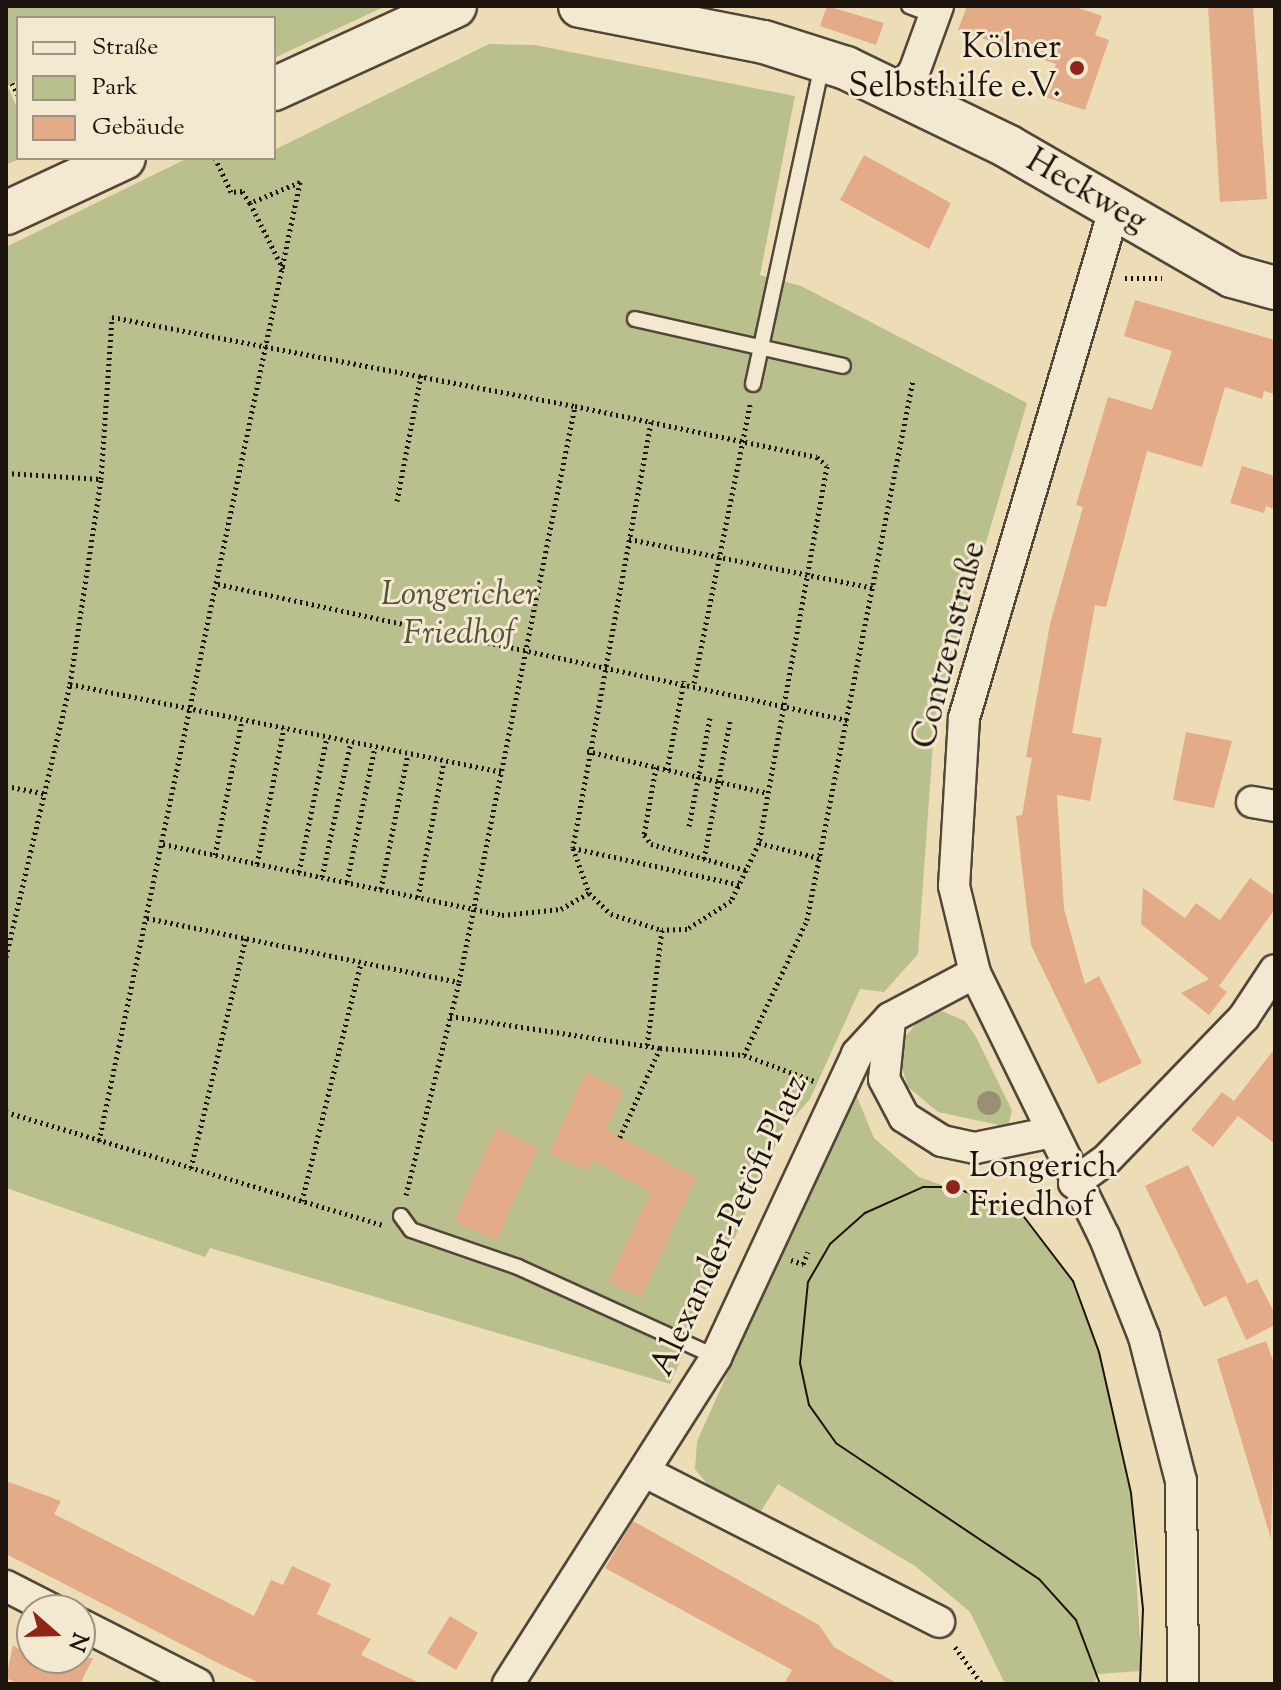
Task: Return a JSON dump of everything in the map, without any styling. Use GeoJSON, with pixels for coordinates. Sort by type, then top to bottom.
{"type":"FeatureCollection","features":[{"type":"Feature","properties":{"kind":"street"},"geometry":{"type":"LineString","coordinates":[[276,88],[455,6]]}},
{"type":"Feature","properties":{"kind":"street","name":"Heckweg"},"geometry":{"type":"LineString","coordinates":[[580,6],[823,61],[899,91],[1232,276],[1275,288]]}},
{"type":"Feature","properties":{"kind":"street"},"geometry":{"type":"LineString","coordinates":[[899,91],[914,72],[927,9]]}},
{"type":"Feature","properties":{"kind":"street"},"geometry":{"type":"LineString","coordinates":[[6,213],[120,160]]}},
{"type":"Feature","properties":{"kind":"street","name":"Contzenstraße"},"geometry":{"type":"LineString","coordinates":[[1114,210],[964,718],[954,886],[975,973],[1144,1337],[1181,1481],[1183,1684]]}},
{"type":"Feature","properties":{"kind":"street"},"geometry":{"type":"LineString","coordinates":[[1074,1183],[1106,1160],[1244,1017],[1275,970]]}},
{"type":"Feature","properties":{"kind":"street","name":"Alexander-Petöfi-Platz"},"geometry":{"type":"LineString","coordinates":[[508,1684],[647,1473],[716,1357],[837,1090],[890,1018],[975,973]]}},
{"type":"Feature","properties":{"kind":"street"},"geometry":{"type":"LineString","coordinates":[[890,1018],[884,1079],[904,1117],[942,1141],[975,1148],[1048,1133]]}},
{"type":"Feature","properties":{"kind":"street"},"geometry":{"type":"LineString","coordinates":[[647,1473],[939,1622]]}},
{"type":"Feature","properties":{"kind":"street"},"geometry":{"type":"LineString","coordinates":[[96,1632],[198,1684]]}},
{"type":"Feature","properties":{"kind":"lane"},"geometry":{"type":"LineString","coordinates":[[753,384],[823,61]]}},
{"type":"Feature","properties":{"kind":"lane"},"geometry":{"type":"LineString","coordinates":[[635,319],[843,366]]}},
{"type":"Feature","properties":{"kind":"lane"},"geometry":{"type":"LineString","coordinates":[[401,1216],[411,1230],[518,1267],[716,1357]]}},
{"type":"Feature","properties":{"kind":"path"},"geometry":{"type":"LineString","coordinates":[[12,83],[16,91]]}},
{"type":"Feature","properties":{"kind":"path"},"geometry":{"type":"LineString","coordinates":[[216,160],[231,192],[242,191],[250,203],[283,269]]}},
{"type":"Feature","properties":{"kind":"path"},"geometry":{"type":"LineString","coordinates":[[99,1141],[192,710],[300,182],[250,203]]}},
{"type":"Feature","properties":{"kind":"path"},"geometry":{"type":"LineString","coordinates":[[1114,285],[1128,276],[1164,279]]}},
{"type":"Feature","properties":{"kind":"path"},"geometry":{"type":"LineString","coordinates":[[6,957],[47,794],[70,684],[101,479],[112,317],[267,343],[575,406],[651,422],[744,442],[817,457],[827,466],[810,576],[759,843],[741,885],[712,916],[662,930],[611,914],[589,893],[573,848],[587,751],[651,422]]}},
{"type":"Feature","properties":{"kind":"path"},"geometry":{"type":"LineString","coordinates":[[397,501],[421,375]]}},
{"type":"Feature","properties":{"kind":"path"},"geometry":{"type":"LineString","coordinates":[[744,1055],[795,959],[819,858],[913,380]]}},
{"type":"Feature","properties":{"kind":"path"},"geometry":{"type":"LineString","coordinates":[[694,683],[753,384]]}},
{"type":"Feature","properties":{"kind":"path"},"geometry":{"type":"LineString","coordinates":[[6,1112],[382,1225],[401,1216],[459,982],[575,406]]}},
{"type":"Feature","properties":{"kind":"path"},"geometry":{"type":"LineString","coordinates":[[6,473],[101,479]]}},
{"type":"Feature","properties":{"kind":"path"},"geometry":{"type":"LineString","coordinates":[[629,539],[874,588]]}},
{"type":"Feature","properties":{"kind":"path"},"geometry":{"type":"LineString","coordinates":[[218,584],[694,683],[847,720]]}},
{"type":"Feature","properties":{"kind":"path"},"geometry":{"type":"LineString","coordinates":[[667,770],[684,681]]}},
{"type":"Feature","properties":{"kind":"path"},"geometry":{"type":"LineString","coordinates":[[70,684],[501,772]]}},
{"type":"Feature","properties":{"kind":"path"},"geometry":{"type":"LineString","coordinates":[[689,826],[710,718]]}},
{"type":"Feature","properties":{"kind":"path"},"geometry":{"type":"LineString","coordinates":[[215,855],[242,720]]}},
{"type":"Feature","properties":{"kind":"path"},"geometry":{"type":"LineString","coordinates":[[704,859],[730,721]]}},
{"type":"Feature","properties":{"kind":"path"},"geometry":{"type":"LineString","coordinates":[[257,864],[284,728]]}},
{"type":"Feature","properties":{"kind":"path"},"geometry":{"type":"LineString","coordinates":[[299,872],[327,737]]}},
{"type":"Feature","properties":{"kind":"path"},"geometry":{"type":"LineString","coordinates":[[322,877],[351,742]]}},
{"type":"Feature","properties":{"kind":"path"},"geometry":{"type":"LineString","coordinates":[[347,882],[375,747]]}},
{"type":"Feature","properties":{"kind":"path"},"geometry":{"type":"LineString","coordinates":[[587,751],[768,793]]}},
{"type":"Feature","properties":{"kind":"path"},"geometry":{"type":"LineString","coordinates":[[381,889],[408,754]]}},
{"type":"Feature","properties":{"kind":"path"},"geometry":{"type":"LineString","coordinates":[[418,897],[444,761]]}},
{"type":"Feature","properties":{"kind":"path"},"geometry":{"type":"LineString","coordinates":[[656,767],[644,835],[651,844],[749,871]]}},
{"type":"Feature","properties":{"kind":"path"},"geometry":{"type":"LineString","coordinates":[[6,786],[47,794]]}},
{"type":"Feature","properties":{"kind":"path"},"geometry":{"type":"LineString","coordinates":[[759,843],[819,858]]}},
{"type":"Feature","properties":{"kind":"path"},"geometry":{"type":"LineString","coordinates":[[163,844],[473,909],[534,916],[589,893]]}},
{"type":"Feature","properties":{"kind":"path"},"geometry":{"type":"LineString","coordinates":[[573,848],[741,885]]}},
{"type":"Feature","properties":{"kind":"path"},"geometry":{"type":"LineString","coordinates":[[147,918],[459,982]]}},
{"type":"Feature","properties":{"kind":"path"},"geometry":{"type":"LineString","coordinates":[[647,1047],[662,930]]}},
{"type":"Feature","properties":{"kind":"path"},"geometry":{"type":"LineString","coordinates":[[191,1168],[246,938]]}},
{"type":"Feature","properties":{"kind":"path"},"geometry":{"type":"LineString","coordinates":[[302,1201],[361,963]]}},
{"type":"Feature","properties":{"kind":"path"},"geometry":{"type":"LineString","coordinates":[[450,1016],[647,1047],[744,1055],[837,1090]]}},
{"type":"Feature","properties":{"kind":"path"},"geometry":{"type":"LineString","coordinates":[[620,1137],[660,1048]]}},
{"type":"Feature","properties":{"kind":"path"},"geometry":{"type":"LineString","coordinates":[[939,1622],[982,1684]]}},
{"type":"Feature","properties":{"kind":"green space"},"geometry":{"type":"Polygon","coordinates":[[[6,6],[386,6],[276,57],[276,16],[16,16],[16,81],[7,86],[16,105],[17,160],[6,165],[6,6]]]}},
{"type":"Feature","properties":{"kind":"green space","name":"Longericher Friedhof"},"geometry":{"type":"Polygon","coordinates":[[[489,44],[535,45],[795,96],[760,275],[801,286],[1027,403],[935,716],[918,954],[884,992],[860,989],[810,1099],[782,1131],[670,1384],[210,1248],[205,1257],[6,1188],[6,247],[184,160],[276,160],[276,149],[489,44]]]}},
{"type":"Feature","properties":{"kind":"green space"},"geometry":{"type":"Polygon","coordinates":[[[942,1011],[965,1021],[975,1035],[1012,1110],[1008,1127],[938,1112],[908,1087],[900,1062],[904,1038],[921,1018],[942,1011]]]}},
{"type":"Feature","properties":{"kind":"green space"},"geometry":{"type":"Polygon","coordinates":[[[855,1092],[874,1138],[919,1177],[1021,1213],[1073,1281],[1099,1352],[1131,1493],[1142,1671],[1098,1674],[1094,1684],[1005,1684],[970,1612],[915,1566],[778,1484],[758,1516],[712,1490],[695,1469],[697,1441],[855,1092]]]}},
{"type":"Feature","properties":{"kind":"building"},"geometry":{"type":"Polygon","coordinates":[[[827,6],[884,23],[876,45],[820,26],[827,6]]]}},
{"type":"Feature","properties":{"kind":"building"},"geometry":{"type":"Polygon","coordinates":[[[967,6],[1073,6],[1102,16],[1095,35],[1109,40],[1085,110],[1045,97],[1056,64],[958,30],[967,6]]]}},
{"type":"Feature","properties":{"kind":"building"},"geometry":{"type":"Polygon","coordinates":[[[1208,6],[1253,6],[1267,199],[1220,202],[1208,6]]]}},
{"type":"Feature","properties":{"kind":"building"},"geometry":{"type":"Polygon","coordinates":[[[864,155],[951,203],[929,249],[840,200],[864,155]]]}},
{"type":"Feature","properties":{"kind":"building"},"geometry":{"type":"Polygon","coordinates":[[[1135,300],[1275,340],[1275,394],[1264,391],[1262,399],[1225,387],[1202,467],[1147,451],[1106,607],[1095,605],[1072,733],[1102,738],[1090,801],[1057,795],[1064,909],[1085,984],[1099,976],[1142,1063],[1098,1084],[1031,945],[1016,816],[1022,815],[1032,758],[1026,757],[1050,624],[1083,507],[1076,505],[1108,397],[1152,410],[1172,351],[1124,336],[1135,300]]]}},
{"type":"Feature","properties":{"kind":"building"},"geometry":{"type":"Polygon","coordinates":[[[1242,466],[1275,476],[1275,509],[1266,506],[1264,513],[1230,503],[1242,466]]]}},
{"type":"Feature","properties":{"kind":"building"},"geometry":{"type":"Polygon","coordinates":[[[1186,732],[1232,741],[1214,808],[1173,800],[1186,732]]]}},
{"type":"Feature","properties":{"kind":"building"},"geometry":{"type":"Polygon","coordinates":[[[1250,878],[1275,896],[1275,909],[1219,986],[1227,992],[1209,1015],[1181,993],[1209,979],[1141,924],[1143,888],[1185,918],[1196,903],[1220,920],[1250,878]]]}},
{"type":"Feature","properties":{"kind":"building"},"geometry":{"type":"Polygon","coordinates":[[[1275,1048],[1275,1144],[1238,1116],[1213,1147],[1191,1130],[1222,1092],[1234,1101],[1275,1048]]]}},
{"type":"Feature","properties":{"kind":"building"},"geometry":{"type":"Polygon","coordinates":[[[585,1073],[623,1090],[606,1129],[696,1178],[641,1297],[608,1282],[651,1192],[591,1160],[587,1170],[549,1154],[585,1073]]]}},
{"type":"Feature","properties":{"kind":"building"},"geometry":{"type":"Polygon","coordinates":[[[496,1128],[538,1147],[496,1241],[454,1221],[496,1128]]]}},
{"type":"Feature","properties":{"kind":"building"},"geometry":{"type":"Polygon","coordinates":[[[1188,1165],[1247,1284],[1257,1279],[1275,1314],[1275,1325],[1246,1340],[1226,1296],[1204,1307],[1145,1186],[1188,1165]]]}},
{"type":"Feature","properties":{"kind":"building"},"geometry":{"type":"Polygon","coordinates":[[[1266,1341],[1275,1366],[1271,1539],[1217,1359],[1266,1341]]]}},
{"type":"Feature","properties":{"kind":"building"},"geometry":{"type":"Polygon","coordinates":[[[6,1481],[61,1501],[54,1514],[254,1616],[271,1580],[283,1585],[292,1566],[331,1584],[317,1614],[371,1639],[361,1655],[422,1684],[262,1684],[96,1600],[96,1594],[84,1594],[6,1554],[6,1481]]]}},
{"type":"Feature","properties":{"kind":"building"},"geometry":{"type":"Polygon","coordinates":[[[633,1521],[819,1625],[834,1647],[898,1684],[784,1684],[792,1670],[605,1568],[633,1521]]]}},
{"type":"Feature","properties":{"kind":"building"},"geometry":{"type":"Polygon","coordinates":[[[450,1616],[478,1633],[456,1670],[427,1653],[450,1616]]]}},
{"type":"Feature","properties":{"kind":"building"},"geometry":{"type":"Polygon","coordinates":[[[13,1645],[16,1647],[16,1674],[85,1674],[80,1684],[18,1684],[6,1678],[13,1645]]]}},
{"type":"Feature","properties":{"kind":"tram line"},"geometry":{"type":"LineString","coordinates":[[1100,1684],[1076,1620],[1039,1579],[836,1443],[809,1405],[800,1363],[808,1282],[830,1244],[865,1213],[923,1187],[953,1187],[1021,1213],[1073,1281],[1099,1352],[1131,1493],[1143,1609],[1140,1684]]}},
{"type":"Feature","properties":{"kind":"place","name":"Kölner Selbsthilfe e.V."},"geometry":{"type":"Point","coordinates":[1077,68]}},
{"type":"Feature","properties":{"kind":"place","name":"Longerich Friedhof"},"geometry":{"type":"Point","coordinates":[953,1187]}}]}
